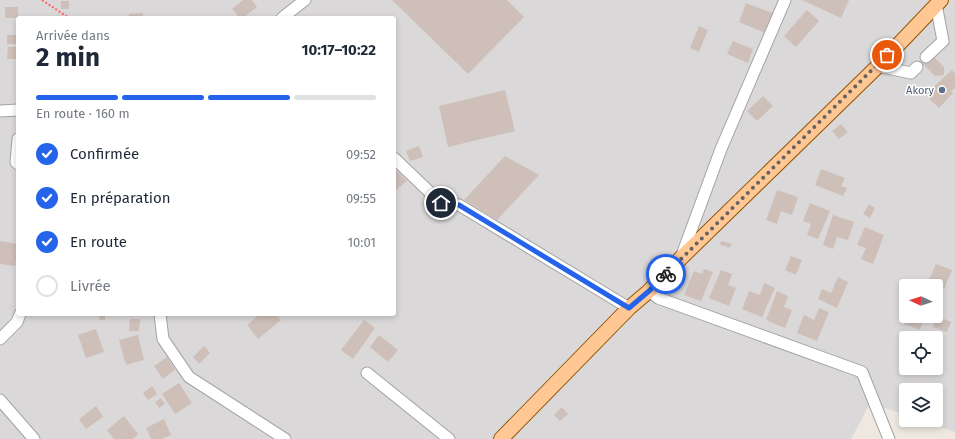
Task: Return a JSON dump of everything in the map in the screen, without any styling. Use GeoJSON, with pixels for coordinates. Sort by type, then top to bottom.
{"type":"FeatureCollection","features":[{"type":"Feature","properties":{"kind":"main road"},"geometry":{"type":"LineString","coordinates":[[500,439],[629,308],[649,291],[878,66],[939,2]]}},
{"type":"Feature","properties":{"kind":"street"},"geometry":{"type":"LineString","coordinates":[[285,16],[305,0]]}},
{"type":"Feature","properties":{"kind":"street"},"geometry":{"type":"LineString","coordinates":[[682,257],[721,149],[785,0]]}},
{"type":"Feature","properties":{"kind":"street"},"geometry":{"type":"LineString","coordinates":[[926,58],[943,41],[939,2]]}},
{"type":"Feature","properties":{"kind":"street"},"geometry":{"type":"LineString","coordinates":[[878,66],[911,73],[917,67]]}},
{"type":"Feature","properties":{"kind":"street"},"geometry":{"type":"LineString","coordinates":[[0,110],[16,110]]}},
{"type":"Feature","properties":{"kind":"street"},"geometry":{"type":"LineString","coordinates":[[396,160],[441,203],[459,205],[629,308]]}},
{"type":"Feature","properties":{"kind":"street"},"geometry":{"type":"LineString","coordinates":[[649,291],[658,298],[862,372],[889,439]]}},
{"type":"Feature","properties":{"kind":"street"},"geometry":{"type":"LineString","coordinates":[[0,339],[17,322],[19,316]]}},
{"type":"Feature","properties":{"kind":"street"},"geometry":{"type":"LineString","coordinates":[[160,316],[163,339],[189,377],[285,439]]}},
{"type":"Feature","properties":{"kind":"street"},"geometry":{"type":"LineString","coordinates":[[367,373],[449,439]]}},
{"type":"Feature","properties":{"kind":"street"},"geometry":{"type":"LineString","coordinates":[[0,400],[34,439]]}},
{"type":"Feature","properties":{"kind":"path"},"geometry":{"type":"LineString","coordinates":[[42,0],[66,16]]}},
{"type":"Feature","properties":{"kind":"shaded area"},"geometry":{"type":"Polygon","coordinates":[[[0,0],[955,0],[955,432],[940,427],[943,427],[943,383],[899,383],[899,413],[870,403],[851,439],[0,439],[0,0]]]}},
{"type":"Feature","properties":{"kind":"building"},"geometry":{"type":"Polygon","coordinates":[[[243,0],[252,0],[257,7],[246,16],[238,16],[232,9],[243,0]]]}},
{"type":"Feature","properties":{"kind":"building"},"geometry":{"type":"Polygon","coordinates":[[[392,0],[507,0],[524,17],[468,74],[392,0]]]}},
{"type":"Feature","properties":{"kind":"building"},"geometry":{"type":"Polygon","coordinates":[[[802,0],[849,0],[841,18],[802,0]]]}},
{"type":"Feature","properties":{"kind":"building"},"geometry":{"type":"Polygon","coordinates":[[[61,1],[69,1],[69,9],[61,9],[61,1]]]}},
{"type":"Feature","properties":{"kind":"building"},"geometry":{"type":"Polygon","coordinates":[[[746,3],[773,13],[765,33],[739,22],[746,3]]]}},
{"type":"Feature","properties":{"kind":"building"},"geometry":{"type":"Polygon","coordinates":[[[5,7],[18,7],[18,16],[16,16],[16,18],[5,18],[5,7]]]}},
{"type":"Feature","properties":{"kind":"building"},"geometry":{"type":"Polygon","coordinates":[[[807,10],[819,21],[796,47],[784,36],[807,10]]]}},
{"type":"Feature","properties":{"kind":"building"},"geometry":{"type":"Polygon","coordinates":[[[143,13],[143,16],[129,16],[129,14],[143,13]]]}},
{"type":"Feature","properties":{"kind":"building"},"geometry":{"type":"Polygon","coordinates":[[[699,26],[708,30],[699,52],[690,48],[699,26]]]}},
{"type":"Feature","properties":{"kind":"building"},"geometry":{"type":"Polygon","coordinates":[[[7,35],[16,35],[16,44],[7,44],[7,35]]]}},
{"type":"Feature","properties":{"kind":"building"},"geometry":{"type":"Polygon","coordinates":[[[733,41],[753,49],[748,63],[727,54],[733,41]]]}},
{"type":"Feature","properties":{"kind":"building"},"geometry":{"type":"Polygon","coordinates":[[[8,47],[16,47],[16,59],[7,59],[8,47]]]}},
{"type":"Feature","properties":{"kind":"building"},"geometry":{"type":"Polygon","coordinates":[[[930,53],[944,67],[944,75],[935,76],[921,62],[923,54],[930,53]]]}},
{"type":"Feature","properties":{"kind":"building","name":"Akory"},"geometry":{"type":"Polygon","coordinates":[[[952,70],[955,74],[955,88],[951,91],[953,93],[939,108],[925,95],[952,70]]]}},
{"type":"Feature","properties":{"kind":"building"},"geometry":{"type":"Polygon","coordinates":[[[505,90],[515,131],[448,147],[439,106],[505,90]]]}},
{"type":"Feature","properties":{"kind":"building"},"geometry":{"type":"Polygon","coordinates":[[[763,96],[773,106],[757,121],[747,111],[763,96]]]}},
{"type":"Feature","properties":{"kind":"building"},"geometry":{"type":"Polygon","coordinates":[[[841,124],[848,132],[839,139],[832,131],[841,124]]]}},
{"type":"Feature","properties":{"kind":"building"},"geometry":{"type":"Polygon","coordinates":[[[419,146],[423,157],[410,161],[406,151],[419,146]]]}},
{"type":"Feature","properties":{"kind":"building"},"geometry":{"type":"Polygon","coordinates":[[[505,156],[539,175],[497,220],[464,200],[505,156]]]}},
{"type":"Feature","properties":{"kind":"building"},"geometry":{"type":"Polygon","coordinates":[[[821,169],[845,178],[841,186],[847,188],[843,196],[815,185],[821,169]]]}},
{"type":"Feature","properties":{"kind":"building"},"geometry":{"type":"Polygon","coordinates":[[[396,172],[407,181],[396,190],[396,172]]]}},
{"type":"Feature","properties":{"kind":"building"},"geometry":{"type":"Polygon","coordinates":[[[777,190],[798,197],[792,215],[781,211],[777,224],[766,220],[777,190]]]}},
{"type":"Feature","properties":{"kind":"building"},"geometry":{"type":"Polygon","coordinates":[[[810,203],[830,211],[818,239],[807,235],[811,224],[803,221],[810,203]]]}},
{"type":"Feature","properties":{"kind":"building"},"geometry":{"type":"Polygon","coordinates":[[[869,204],[875,208],[870,218],[863,214],[869,204]]]}},
{"type":"Feature","properties":{"kind":"building"},"geometry":{"type":"Polygon","coordinates":[[[833,215],[854,222],[848,240],[837,237],[833,249],[823,245],[833,215]]]}},
{"type":"Feature","properties":{"kind":"building"},"geometry":{"type":"Polygon","coordinates":[[[865,227],[884,235],[873,264],[861,259],[866,248],[857,245],[865,227]]]}},
{"type":"Feature","properties":{"kind":"building"},"geometry":{"type":"Polygon","coordinates":[[[0,241],[16,244],[15,266],[0,264],[0,241]]]}},
{"type":"Feature","properties":{"kind":"building"},"geometry":{"type":"Polygon","coordinates":[[[722,241],[732,244],[730,248],[719,244],[722,241]]]}},
{"type":"Feature","properties":{"kind":"building"},"geometry":{"type":"Polygon","coordinates":[[[791,256],[802,260],[796,275],[785,270],[791,256]]]}},
{"type":"Feature","properties":{"kind":"building"},"geometry":{"type":"Polygon","coordinates":[[[936,264],[952,270],[944,289],[943,279],[929,279],[936,264]]]}},
{"type":"Feature","properties":{"kind":"building"},"geometry":{"type":"Polygon","coordinates":[[[704,269],[713,272],[701,301],[684,295],[694,271],[702,274],[704,269]]]}},
{"type":"Feature","properties":{"kind":"building"},"geometry":{"type":"Polygon","coordinates":[[[721,270],[732,274],[728,285],[736,288],[729,306],[709,298],[721,270]]]}},
{"type":"Feature","properties":{"kind":"building"},"geometry":{"type":"Polygon","coordinates":[[[838,277],[848,282],[837,308],[818,299],[822,289],[831,293],[838,277]]]}},
{"type":"Feature","properties":{"kind":"building"},"geometry":{"type":"Polygon","coordinates":[[[764,283],[775,288],[762,317],[742,309],[749,291],[760,295],[764,283]]]}},
{"type":"Feature","properties":{"kind":"building"},"geometry":{"type":"Polygon","coordinates":[[[777,291],[788,296],[784,307],[792,310],[785,328],[766,320],[777,291]]]}},
{"type":"Feature","properties":{"kind":"building"},"geometry":{"type":"Polygon","coordinates":[[[819,308],[829,312],[817,341],[797,333],[804,315],[814,320],[819,308]]]}},
{"type":"Feature","properties":{"kind":"building"},"geometry":{"type":"Polygon","coordinates":[[[100,316],[105,316],[105,320],[99,320],[100,316]]]}},
{"type":"Feature","properties":{"kind":"building"},"geometry":{"type":"Polygon","coordinates":[[[258,316],[277,316],[281,320],[258,339],[247,325],[258,316]]]}},
{"type":"Feature","properties":{"kind":"building"},"geometry":{"type":"Polygon","coordinates":[[[130,319],[140,319],[139,331],[129,331],[130,319]]]}},
{"type":"Feature","properties":{"kind":"building"},"geometry":{"type":"Polygon","coordinates":[[[943,319],[951,322],[947,332],[933,327],[934,323],[943,323],[943,319]]]}},
{"type":"Feature","properties":{"kind":"building"},"geometry":{"type":"Polygon","coordinates":[[[364,320],[375,328],[353,359],[341,350],[364,320]]]}},
{"type":"Feature","properties":{"kind":"building"},"geometry":{"type":"Polygon","coordinates":[[[904,323],[923,323],[920,330],[904,323]]]}},
{"type":"Feature","properties":{"kind":"building"},"geometry":{"type":"Polygon","coordinates":[[[96,329],[104,352],[86,358],[78,335],[96,329]]]}},
{"type":"Feature","properties":{"kind":"building"},"geometry":{"type":"Polygon","coordinates":[[[138,335],[144,360],[126,365],[119,340],[138,335]]]}},
{"type":"Feature","properties":{"kind":"building"},"geometry":{"type":"Polygon","coordinates":[[[379,335],[398,350],[388,362],[370,347],[379,335]]]}},
{"type":"Feature","properties":{"kind":"building"},"geometry":{"type":"Polygon","coordinates":[[[204,346],[210,353],[199,364],[193,357],[204,346]]]}},
{"type":"Feature","properties":{"kind":"building"},"geometry":{"type":"Polygon","coordinates":[[[167,357],[175,370],[163,379],[154,366],[167,357]]]}},
{"type":"Feature","properties":{"kind":"building"},"geometry":{"type":"Polygon","coordinates":[[[179,383],[192,403],[175,414],[162,394],[179,383]]]}},
{"type":"Feature","properties":{"kind":"building"},"geometry":{"type":"Polygon","coordinates":[[[152,386],[157,394],[148,400],[143,393],[152,386]]]}},
{"type":"Feature","properties":{"kind":"building"},"geometry":{"type":"Polygon","coordinates":[[[161,398],[165,404],[159,408],[155,402],[161,398]]]}},
{"type":"Feature","properties":{"kind":"building"},"geometry":{"type":"Polygon","coordinates":[[[96,406],[103,417],[86,429],[79,419],[96,406]]]}},
{"type":"Feature","properties":{"kind":"building"},"geometry":{"type":"Polygon","coordinates":[[[562,407],[568,414],[560,421],[554,415],[562,407]]]}},
{"type":"Feature","properties":{"kind":"building"},"geometry":{"type":"Polygon","coordinates":[[[124,416],[138,434],[133,439],[114,439],[107,430],[124,416]]]}},
{"type":"Feature","properties":{"kind":"building"},"geometry":{"type":"Polygon","coordinates":[[[164,419],[171,435],[162,439],[151,439],[146,428],[164,419]]]}},
{"type":"Feature","properties":{"kind":"way so far"},"geometry":{"type":"LineString","coordinates":[[666,274],[887,55]]}},
{"type":"Feature","properties":{"kind":"place","name":"Akory"},"geometry":{"type":"Point","coordinates":[942,90]}},
{"type":"Feature","properties":{"kind":"route"},"geometry":{"type":"LineString","coordinates":[[441,203],[459,205],[629,308],[666,274]]}}]}
